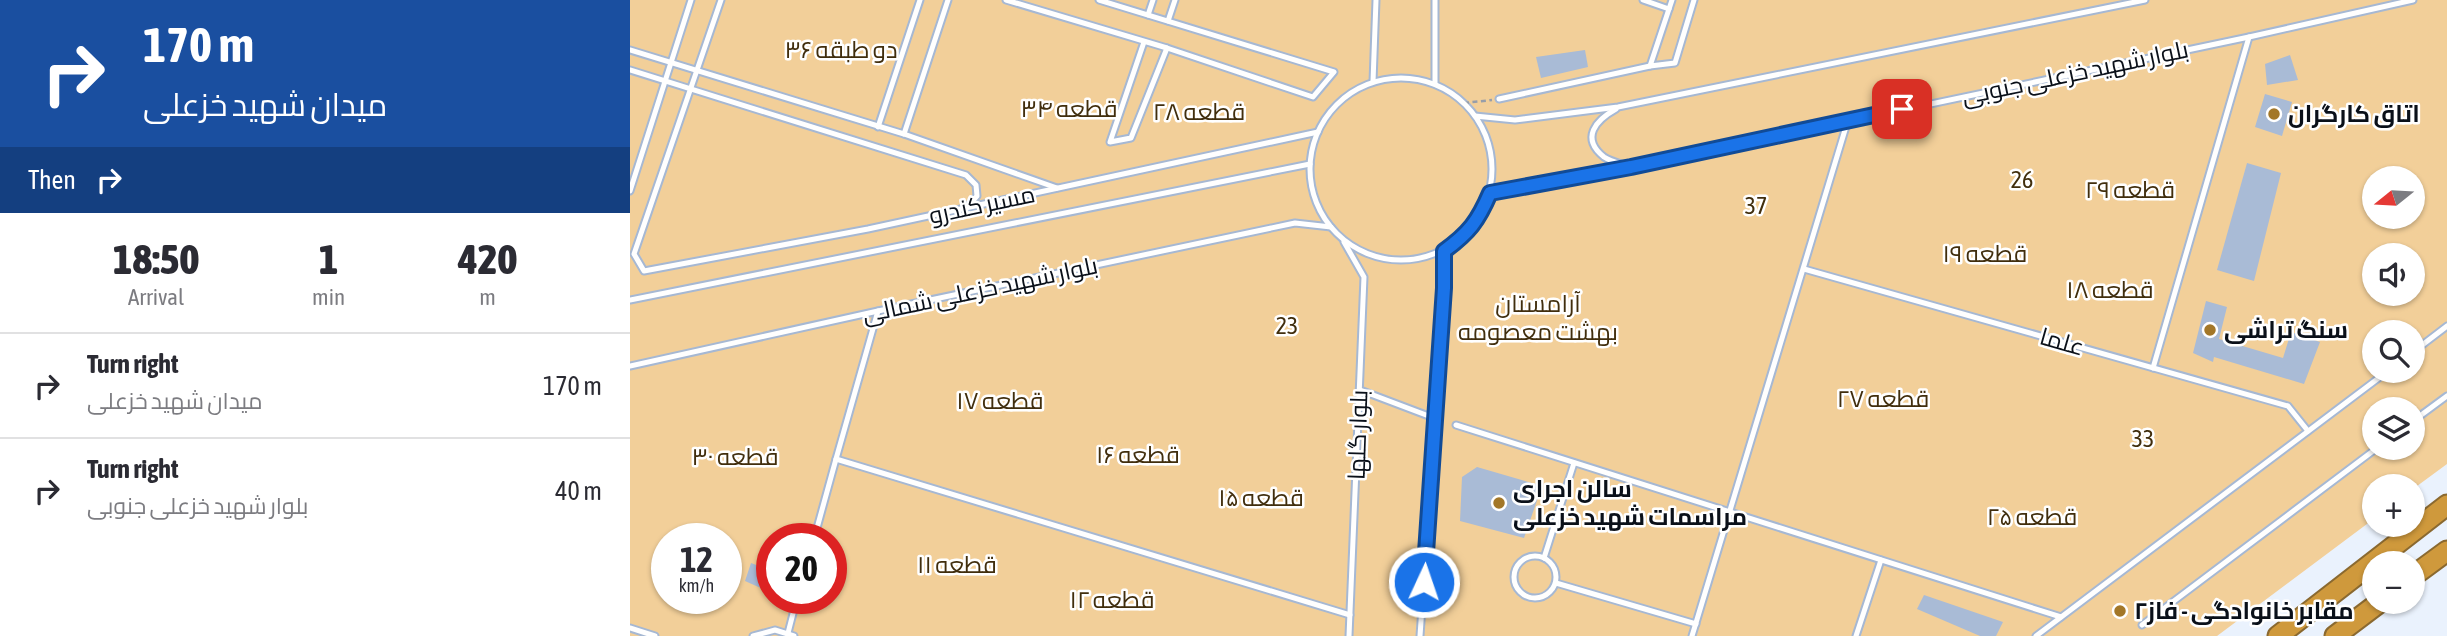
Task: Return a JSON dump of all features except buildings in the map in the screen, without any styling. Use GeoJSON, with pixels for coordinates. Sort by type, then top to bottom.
{"type":"FeatureCollection","features":[{"type":"Feature","properties":{"kind":"highway"},"geometry":{"type":"LineString","coordinates":[[2278,636],[2447,505]]}},
{"type":"Feature","properties":{"kind":"highway"},"geometry":{"type":"LineString","coordinates":[[2425,567],[2447,551]]}},
{"type":"Feature","properties":{"kind":"highway"},"geometry":{"type":"LineString","coordinates":[[2335,636],[2364,614]]}},
{"type":"Feature","properties":{"kind":"lane"},"geometry":{"type":"LineString","coordinates":[[630,191],[691,0]]}},
{"type":"Feature","properties":{"kind":"lane"},"geometry":{"type":"LineString","coordinates":[[632,253],[720,0]]}},
{"type":"Feature","properties":{"kind":"lane"},"geometry":{"type":"LineString","coordinates":[[878,127],[920,0]]}},
{"type":"Feature","properties":{"kind":"lane"},"geometry":{"type":"LineString","coordinates":[[904,134],[948,0]]}},
{"type":"Feature","properties":{"kind":"lane"},"geometry":{"type":"LineString","coordinates":[[1006,0],[1167,48],[1313,97],[1334,72],[1099,0]]}},
{"type":"Feature","properties":{"kind":"lane"},"geometry":{"type":"LineString","coordinates":[[1148,15],[1153,0]]}},
{"type":"Feature","properties":{"kind":"lane"},"geometry":{"type":"LineString","coordinates":[[1168,21],[1175,0]]}},
{"type":"Feature","properties":{"kind":"lane"},"geometry":{"type":"LineString","coordinates":[[1373,82],[1376,0]]}},
{"type":"Feature","properties":{"kind":"lane"},"geometry":{"type":"LineString","coordinates":[[1435,0],[1435,84]]}},
{"type":"Feature","properties":{"kind":"lane"},"geometry":{"type":"LineString","coordinates":[[1643,0],[1669,9]]}},
{"type":"Feature","properties":{"kind":"lane"},"geometry":{"type":"LineString","coordinates":[[1650,66],[1672,0]]}},
{"type":"Feature","properties":{"kind":"lane"},"geometry":{"type":"LineString","coordinates":[[1499,99],[1675,63],[1694,0]]}},
{"type":"Feature","properties":{"kind":"lane"},"geometry":{"type":"LineString","coordinates":[[1475,116],[1515,120],[1618,107],[2145,0]]}},
{"type":"Feature","properties":{"kind":"lane","name":"بلوار شهید خزعلی جنوبی"},"geometry":{"type":"LineString","coordinates":[[1490,193],[1631,167],[2413,0]]}},
{"type":"Feature","properties":{"kind":"lane"},"geometry":{"type":"LineString","coordinates":[[2152,368],[2249,37]]}},
{"type":"Feature","properties":{"kind":"lane"},"geometry":{"type":"LineString","coordinates":[[1144,42],[1110,142],[1131,138],[1167,48]]}},
{"type":"Feature","properties":{"kind":"lane"},"geometry":{"type":"LineString","coordinates":[[630,50],[904,134],[1060,189]]}},
{"type":"Feature","properties":{"kind":"lane"},"geometry":{"type":"LineString","coordinates":[[630,70],[966,175],[976,185],[977,196],[965,209]]}},
{"type":"Feature","properties":{"kind":"lane"},"geometry":{"type":"LineString","coordinates":[[1394,78],[1435,84],[1464,103],[1475,116],[1488,140],[1493,166],[1490,193],[1480,216],[1465,236],[1444,251],[1409,261],[1374,257],[1342,239],[1319,208],[1312,186],[1310,164],[1318,132],[1325,119],[1346,97],[1373,82],[1394,78]]}},
{"type":"Feature","properties":{"kind":"lane"},"geometry":{"type":"LineString","coordinates":[[1618,107],[1598,119],[1593,133],[1593,144],[1605,158],[1631,167]]}},
{"type":"Feature","properties":{"kind":"lane"},"geometry":{"type":"LineString","coordinates":[[1692,636],[1848,120]]}},
{"type":"Feature","properties":{"kind":"lane","name":"مسیر کندرو"},"geometry":{"type":"LineString","coordinates":[[632,253],[644,271],[965,209],[1318,132]]}},
{"type":"Feature","properties":{"kind":"lane"},"geometry":{"type":"LineString","coordinates":[[630,300],[1310,164]]}},
{"type":"Feature","properties":{"kind":"lane","name":"بلوار شهید خزعلی شمالی"},"geometry":{"type":"LineString","coordinates":[[630,366],[1295,223],[1331,227]]}},
{"type":"Feature","properties":{"kind":"lane","name":"بلوار گلها"},"geometry":{"type":"LineString","coordinates":[[1342,239],[1364,277],[1349,636]]}},
{"type":"Feature","properties":{"kind":"lane"},"geometry":{"type":"LineString","coordinates":[[1420,636],[1444,288],[1444,251]]}},
{"type":"Feature","properties":{"kind":"lane","name":"علما"},"geometry":{"type":"LineString","coordinates":[[1804,269],[2288,406],[2308,431]]}},
{"type":"Feature","properties":{"kind":"lane"},"geometry":{"type":"LineString","coordinates":[[818,523],[878,311]]}},
{"type":"Feature","properties":{"kind":"lane"},"geometry":{"type":"LineString","coordinates":[[2425,343],[2447,326]]}},
{"type":"Feature","properties":{"kind":"lane"},"geometry":{"type":"LineString","coordinates":[[2036,636],[2372,383]]}},
{"type":"Feature","properties":{"kind":"lane"},"geometry":{"type":"LineString","coordinates":[[1360,390],[1434,418]]}},
{"type":"Feature","properties":{"kind":"lane"},"geometry":{"type":"LineString","coordinates":[[2425,412],[2447,396]]}},
{"type":"Feature","properties":{"kind":"lane"},"geometry":{"type":"LineString","coordinates":[[1456,425],[2061,617]]}},
{"type":"Feature","properties":{"kind":"lane"},"geometry":{"type":"LineString","coordinates":[[836,459],[1350,615]]}},
{"type":"Feature","properties":{"kind":"lane"},"geometry":{"type":"LineString","coordinates":[[2142,625],[2362,459]]}},
{"type":"Feature","properties":{"kind":"lane"},"geometry":{"type":"LineString","coordinates":[[1544,558],[1574,463]]}},
{"type":"Feature","properties":{"kind":"lane"},"geometry":{"type":"LineString","coordinates":[[1532,556],[1544,558],[1555,569],[1556,583],[1548,595],[1528,598],[1517,589],[1514,576],[1519,563],[1532,556]]}},
{"type":"Feature","properties":{"kind":"lane"},"geometry":{"type":"LineString","coordinates":[[1856,636],[1881,560]]}},
{"type":"Feature","properties":{"kind":"lane"},"geometry":{"type":"LineString","coordinates":[[1556,583],[1696,624]]}},
{"type":"Feature","properties":{"kind":"lane"},"geometry":{"type":"LineString","coordinates":[[788,632],[793,614]]}},
{"type":"Feature","properties":{"kind":"lane"},"geometry":{"type":"LineString","coordinates":[[630,628],[655,636]]}},
{"type":"Feature","properties":{"kind":"lane"},"geometry":{"type":"LineString","coordinates":[[754,636],[775,630],[794,636]]}},
{"type":"Feature","properties":{"kind":"path"},"geometry":{"type":"LineString","coordinates":[[1464,103],[1499,99]]}},
{"type":"Feature","properties":{"kind":"green space","name":"آرامستان بهشت معصومه"},"geometry":{"type":"Polygon","coordinates":[[[630,0],[2447,0],[2447,464],[2425,480],[2425,474],[2362,474],[2362,528],[2217,636],[630,636],[630,0]]]}},
{"type":"Feature","properties":{"kind":"place","name":"اتاق کارگران"},"geometry":{"type":"Point","coordinates":[2274,114]}},
{"type":"Feature","properties":{"kind":"place","name":"سنگ تراشی"},"geometry":{"type":"Point","coordinates":[2210,330]}},
{"type":"Feature","properties":{"kind":"place","name":"سالن اجرای مراسمات شهید خزعلی"},"geometry":{"type":"Point","coordinates":[1499,503]}},
{"type":"Feature","properties":{"kind":"place","name":"مقابر خانوادگی - فاز۲"},"geometry":{"type":"Point","coordinates":[2120,611]}},
{"type":"Feature","properties":{"kind":"route"},"geometry":{"type":"LineString","coordinates":[[1424,582],[1444,288],[1444,251],[1465,236],[1480,216],[1490,193],[1631,167],[1902,109]]}},
{"type":"Feature","properties":{"kind":"park label","name":"۳۶ دو طبقه"},"geometry":{"type":"Point","coordinates":[841,50]}},
{"type":"Feature","properties":{"kind":"park label","name":"قطعه ۳۴"},"geometry":{"type":"Point","coordinates":[1069,109]}},
{"type":"Feature","properties":{"kind":"park label","name":"قطعه ۲۸"},"geometry":{"type":"Point","coordinates":[1199,112]}},
{"type":"Feature","properties":{"kind":"park label","name":"26"},"geometry":{"type":"Point","coordinates":[2022,180]}},
{"type":"Feature","properties":{"kind":"park label","name":"قطعه ۲۹"},"geometry":{"type":"Point","coordinates":[2130,190]}},
{"type":"Feature","properties":{"kind":"park label","name":"37"},"geometry":{"type":"Point","coordinates":[1756,206]}},
{"type":"Feature","properties":{"kind":"park label","name":"قطعه ۱۹"},"geometry":{"type":"Point","coordinates":[1985,254]}},
{"type":"Feature","properties":{"kind":"park label","name":"قطعه ۱۸"},"geometry":{"type":"Point","coordinates":[2110,290]}},
{"type":"Feature","properties":{"kind":"park label","name":"23"},"geometry":{"type":"Point","coordinates":[1287,326]}},
{"type":"Feature","properties":{"kind":"park label","name":"قطعه ۲۷"},"geometry":{"type":"Point","coordinates":[1883,399]}},
{"type":"Feature","properties":{"kind":"park label","name":"قطعه ۱۷"},"geometry":{"type":"Point","coordinates":[1000,401]}},
{"type":"Feature","properties":{"kind":"park label","name":"33"},"geometry":{"type":"Point","coordinates":[2143,439]}},
{"type":"Feature","properties":{"kind":"park label","name":"قطعه ۱۶"},"geometry":{"type":"Point","coordinates":[1138,455]}},
{"type":"Feature","properties":{"kind":"park label","name":"قطعه ۳۰"},"geometry":{"type":"Point","coordinates":[735,457]}},
{"type":"Feature","properties":{"kind":"park label","name":"قطعه ۱۵"},"geometry":{"type":"Point","coordinates":[1261,498]}},
{"type":"Feature","properties":{"kind":"park label","name":"قطعه ۲۵"},"geometry":{"type":"Point","coordinates":[2032,517]}},
{"type":"Feature","properties":{"kind":"park label","name":"قطعه ۱۱"},"geometry":{"type":"Point","coordinates":[957,565]}},
{"type":"Feature","properties":{"kind":"park label","name":"قطعه ۱۲"},"geometry":{"type":"Point","coordinates":[1112,600]}}]}
